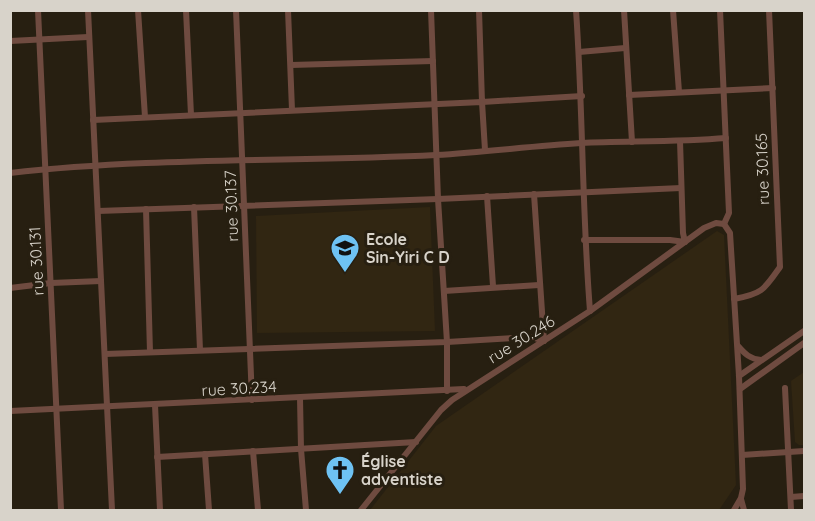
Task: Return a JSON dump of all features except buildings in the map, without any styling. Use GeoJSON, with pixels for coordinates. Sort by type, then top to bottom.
{"type":"FeatureCollection","features":[{"type":"Feature","properties":{"kind":"street","name":"rue 30.131"},"geometry":{"type":"LineString","coordinates":[[38,10],[61,510]]}},
{"type":"Feature","properties":{"kind":"street"},"geometry":{"type":"LineString","coordinates":[[88,10],[112,510]]}},
{"type":"Feature","properties":{"kind":"street"},"geometry":{"type":"LineString","coordinates":[[138,10],[145,117]]}},
{"type":"Feature","properties":{"kind":"street"},"geometry":{"type":"LineString","coordinates":[[186,10],[191,115]]}},
{"type":"Feature","properties":{"kind":"street","name":"rue 30.137"},"geometry":{"type":"LineString","coordinates":[[236,10],[252,400]]}},
{"type":"Feature","properties":{"kind":"street"},"geometry":{"type":"LineString","coordinates":[[288,10],[292,110]]}},
{"type":"Feature","properties":{"kind":"street"},"geometry":{"type":"LineString","coordinates":[[431,10],[438,200],[447,342],[447,391]]}},
{"type":"Feature","properties":{"kind":"street"},"geometry":{"type":"LineString","coordinates":[[479,10],[485,150]]}},
{"type":"Feature","properties":{"kind":"street"},"geometry":{"type":"LineString","coordinates":[[576,10],[582,96],[584,240],[590,311]]}},
{"type":"Feature","properties":{"kind":"street"},"geometry":{"type":"LineString","coordinates":[[624,10],[632,142]]}},
{"type":"Feature","properties":{"kind":"street"},"geometry":{"type":"LineString","coordinates":[[674,10],[679,92]]}},
{"type":"Feature","properties":{"kind":"street"},"geometry":{"type":"LineString","coordinates":[[720,10],[729,213],[724,224],[730,232],[740,376],[743,489],[734,510]]}},
{"type":"Feature","properties":{"kind":"street","name":"rue 30.165"},"geometry":{"type":"LineString","coordinates":[[734,299],[754,295],[765,287],[780,267],[769,10]]}},
{"type":"Feature","properties":{"kind":"street"},"geometry":{"type":"LineString","coordinates":[[10,41],[88,38]]}},
{"type":"Feature","properties":{"kind":"street"},"geometry":{"type":"LineString","coordinates":[[579,52],[626,48]]}},
{"type":"Feature","properties":{"kind":"street"},"geometry":{"type":"LineString","coordinates":[[291,65],[433,61]]}},
{"type":"Feature","properties":{"kind":"street"},"geometry":{"type":"LineString","coordinates":[[629,95],[772,88]]}},
{"type":"Feature","properties":{"kind":"street"},"geometry":{"type":"LineString","coordinates":[[93,120],[582,96]]}},
{"type":"Feature","properties":{"kind":"street"},"geometry":{"type":"LineString","coordinates":[[10,173],[44,169],[242,159],[438,155],[583,143],[726,138]]}},
{"type":"Feature","properties":{"kind":"street"},"geometry":{"type":"LineString","coordinates":[[584,240],[685,242],[680,141]]}},
{"type":"Feature","properties":{"kind":"street"},"geometry":{"type":"LineString","coordinates":[[98,211],[438,200],[681,188]]}},
{"type":"Feature","properties":{"kind":"street"},"geometry":{"type":"LineString","coordinates":[[105,354],[531,338],[543,341],[534,194]]}},
{"type":"Feature","properties":{"kind":"street"},"geometry":{"type":"LineString","coordinates":[[487,196],[493,286]]}},
{"type":"Feature","properties":{"kind":"street"},"geometry":{"type":"LineString","coordinates":[[194,207],[200,350]]}},
{"type":"Feature","properties":{"kind":"street"},"geometry":{"type":"LineString","coordinates":[[146,209],[150,352]]}},
{"type":"Feature","properties":{"kind":"street","name":"rue 30.246"},"geometry":{"type":"LineString","coordinates":[[361,510],[441,410],[468,388],[590,311],[711,225],[724,224]]}},
{"type":"Feature","properties":{"kind":"street"},"geometry":{"type":"LineString","coordinates":[[10,288],[51,283],[101,281]]}},
{"type":"Feature","properties":{"kind":"street"},"geometry":{"type":"LineString","coordinates":[[444,291],[493,286],[539,285]]}},
{"type":"Feature","properties":{"kind":"street"},"geometry":{"type":"LineString","coordinates":[[740,376],[804,331]]}},
{"type":"Feature","properties":{"kind":"street"},"geometry":{"type":"LineString","coordinates":[[740,389],[804,343]]}},
{"type":"Feature","properties":{"kind":"street"},"geometry":{"type":"LineString","coordinates":[[737,345],[746,355],[762,360]]}},
{"type":"Feature","properties":{"kind":"street","name":"rue 30.234"},"geometry":{"type":"LineString","coordinates":[[10,411],[447,391],[468,388]]}},
{"type":"Feature","properties":{"kind":"street"},"geometry":{"type":"LineString","coordinates":[[785,388],[791,510]]}},
{"type":"Feature","properties":{"kind":"street"},"geometry":{"type":"LineString","coordinates":[[300,398],[306,510]]}},
{"type":"Feature","properties":{"kind":"street"},"geometry":{"type":"LineString","coordinates":[[155,405],[160,510]]}},
{"type":"Feature","properties":{"kind":"street"},"geometry":{"type":"LineString","coordinates":[[157,457],[416,442]]}},
{"type":"Feature","properties":{"kind":"street"},"geometry":{"type":"LineString","coordinates":[[253,451],[258,510]]}},
{"type":"Feature","properties":{"kind":"street"},"geometry":{"type":"LineString","coordinates":[[742,455],[804,452]]}},
{"type":"Feature","properties":{"kind":"street"},"geometry":{"type":"LineString","coordinates":[[205,454],[209,510]]}},
{"type":"Feature","properties":{"kind":"street"},"geometry":{"type":"LineString","coordinates":[[790,497],[804,496]]}},
{"type":"Feature","properties":{"kind":"street"},"geometry":{"type":"LineString","coordinates":[[741,498],[744,510]]}},
{"type":"Feature","properties":{"kind":"shaded area","name":"Ecole Sin-Yiri C D"},"geometry":{"type":"Polygon","coordinates":[[[430,207],[435,331],[257,333],[256,216],[430,207]]]}},
{"type":"Feature","properties":{"kind":"shaded area"},"geometry":{"type":"Polygon","coordinates":[[[717,231],[724,235],[736,485],[719,510],[370,510],[436,426],[717,231]]]}},
{"type":"Feature","properties":{"kind":"shaded area"},"geometry":{"type":"Polygon","coordinates":[[[804,372],[804,445],[799,445],[795,442],[791,381],[804,372]]]}},
{"type":"Feature","properties":{"kind":"place","name":"Ecole Sin-Yiri C D"},"geometry":{"type":"Point","coordinates":[345,274]}},
{"type":"Feature","properties":{"kind":"place","name":"Église adventiste"},"geometry":{"type":"Point","coordinates":[340,496]}}]}
